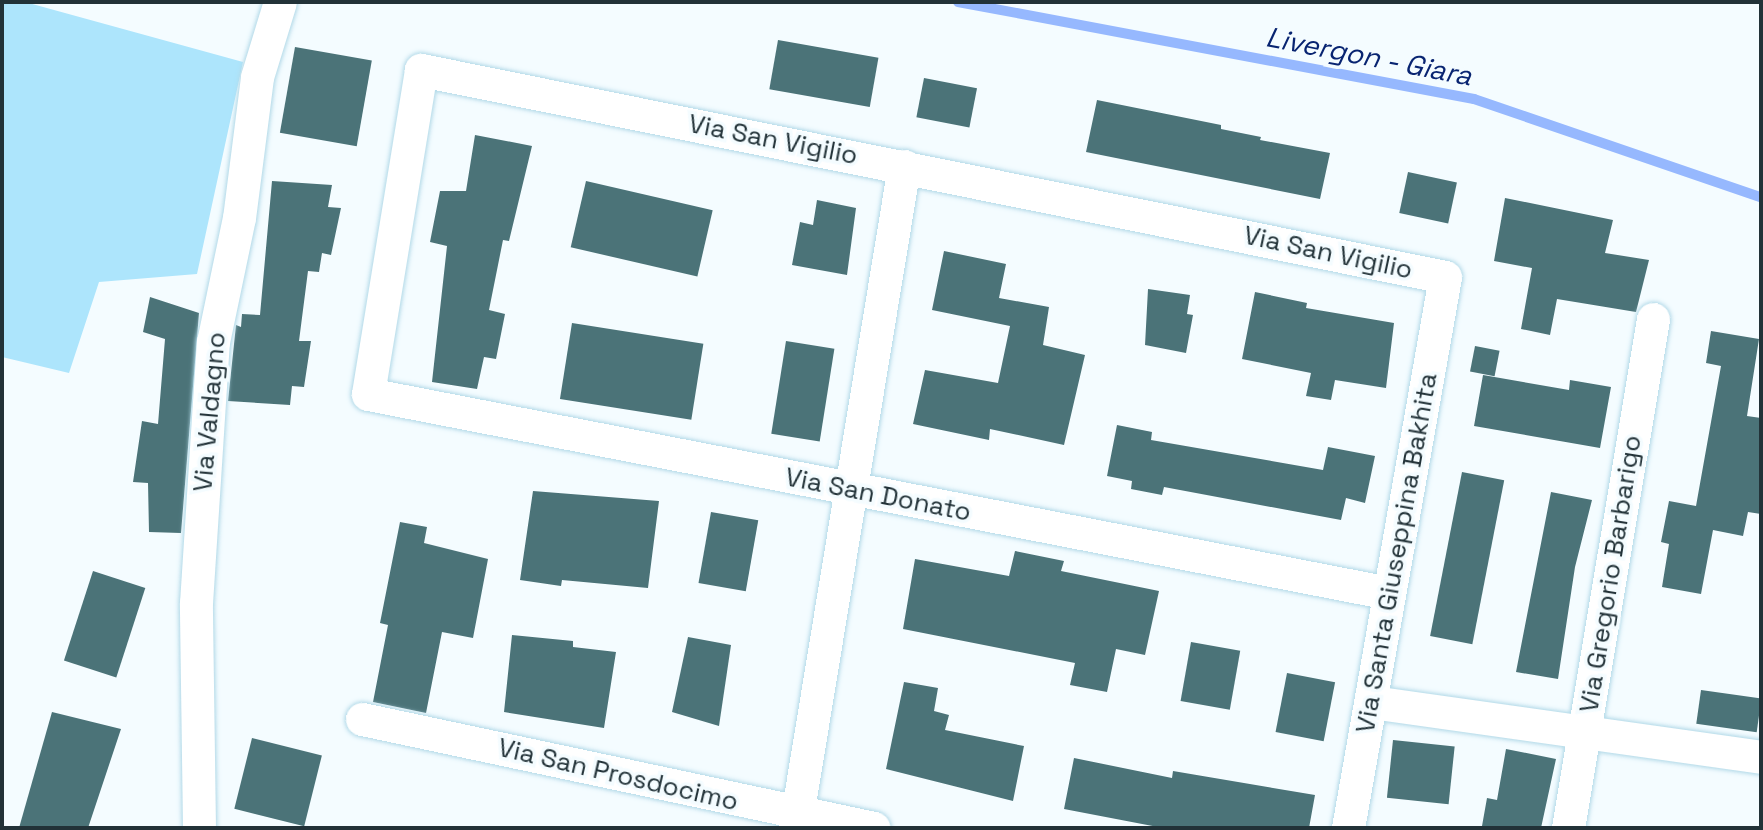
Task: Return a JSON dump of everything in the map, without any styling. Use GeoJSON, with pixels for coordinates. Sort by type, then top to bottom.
{"type":"FeatureCollection","features":[{"type":"Feature","properties":{"kind":"street","name":"Via Valdagno"},"geometry":{"type":"LineString","coordinates":[[199,828],[196,603],[213,342],[239,218],[257,77],[280,2]]}},
{"type":"Feature","properties":{"kind":"street","name":"Via San Vigilio"},"geometry":{"type":"LineString","coordinates":[[368,394],[421,70],[1445,277]]}},
{"type":"Feature","properties":{"kind":"street"},"geometry":{"type":"LineString","coordinates":[[796,822],[904,166]]}},
{"type":"Feature","properties":{"kind":"street","name":"Via Santa Giuseppina Bakhita"},"geometry":{"type":"LineString","coordinates":[[1348,828],[1445,277]]}},
{"type":"Feature","properties":{"kind":"street","name":"Via Gregorio Barbarigo"},"geometry":{"type":"LineString","coordinates":[[1568,828],[1653,319]]}},
{"type":"Feature","properties":{"kind":"street","name":"Via San Donato"},"geometry":{"type":"LineString","coordinates":[[368,394],[851,491],[1389,593]]}},
{"type":"Feature","properties":{"kind":"street"},"geometry":{"type":"LineString","coordinates":[[1371,702],[1761,757]]}},
{"type":"Feature","properties":{"kind":"street","name":"Via San Prosdocimo"},"geometry":{"type":"LineString","coordinates":[[362,719],[796,822],[874,828]]}},
{"type":"Feature","properties":{"kind":"shaded area"},"geometry":{"type":"Polygon","coordinates":[[[2,2],[25,2],[243,62],[197,274],[99,282],[69,373],[2,357],[2,2]]]}},
{"type":"Feature","properties":{"kind":"building"},"geometry":{"type":"Polygon","coordinates":[[[778,40],[878,58],[870,107],[769,89],[778,40]]]}},
{"type":"Feature","properties":{"kind":"building"},"geometry":{"type":"Polygon","coordinates":[[[295,47],[372,61],[357,146],[280,133],[295,47]]]}},
{"type":"Feature","properties":{"kind":"building"},"geometry":{"type":"Polygon","coordinates":[[[924,78],[977,88],[969,128],[916,117],[924,78]]]}},
{"type":"Feature","properties":{"kind":"building"},"geometry":{"type":"Polygon","coordinates":[[[1097,100],[1221,125],[1221,129],[1261,137],[1260,140],[1330,153],[1320,199],[1086,152],[1097,100]]]}},
{"type":"Feature","properties":{"kind":"building"},"geometry":{"type":"Polygon","coordinates":[[[475,135],[532,146],[509,241],[503,240],[489,310],[505,314],[496,359],[484,357],[477,389],[432,382],[447,246],[430,242],[440,191],[466,191],[475,135]]]}},
{"type":"Feature","properties":{"kind":"building"},"geometry":{"type":"Polygon","coordinates":[[[1408,172],[1457,182],[1448,223],[1399,213],[1408,172]]]}},
{"type":"Feature","properties":{"kind":"building"},"geometry":{"type":"Polygon","coordinates":[[[272,181],[332,185],[328,207],[341,208],[331,255],[322,253],[319,272],[308,271],[299,341],[311,341],[304,387],[292,386],[290,405],[228,401],[236,325],[241,327],[242,314],[260,315],[272,181]]]}},
{"type":"Feature","properties":{"kind":"building"},"geometry":{"type":"Polygon","coordinates":[[[586,181],[713,210],[697,277],[571,247],[586,181]]]}},
{"type":"Feature","properties":{"kind":"building"},"geometry":{"type":"Polygon","coordinates":[[[1505,198],[1613,220],[1605,253],[1649,260],[1636,312],[1557,299],[1550,335],[1521,329],[1532,268],[1494,261],[1505,198]]]}},
{"type":"Feature","properties":{"kind":"building"},"geometry":{"type":"Polygon","coordinates":[[[817,200],[856,208],[847,275],[792,265],[800,222],[813,225],[817,200]]]}},
{"type":"Feature","properties":{"kind":"building"},"geometry":{"type":"Polygon","coordinates":[[[944,251],[1006,264],[999,298],[1049,307],[1043,345],[1085,355],[1064,445],[990,429],[989,440],[913,424],[925,370],[998,383],[1010,326],[932,310],[944,251]]]}},
{"type":"Feature","properties":{"kind":"building"},"geometry":{"type":"Polygon","coordinates":[[[1148,289],[1190,295],[1187,314],[1193,315],[1186,353],[1145,345],[1148,289]]]}},
{"type":"Feature","properties":{"kind":"building"},"geometry":{"type":"Polygon","coordinates":[[[1255,292],[1307,303],[1306,308],[1394,323],[1386,388],[1335,380],[1331,400],[1306,396],[1311,373],[1242,359],[1255,292]]]}},
{"type":"Feature","properties":{"kind":"building"},"geometry":{"type":"Polygon","coordinates":[[[150,297],[199,313],[181,533],[149,532],[148,483],[133,482],[142,421],[158,424],[165,339],[143,332],[150,297]]]}},
{"type":"Feature","properties":{"kind":"building"},"geometry":{"type":"Polygon","coordinates":[[[572,323],[703,344],[691,420],[560,399],[572,323]]]}},
{"type":"Feature","properties":{"kind":"building"},"geometry":{"type":"Polygon","coordinates":[[[1711,331],[1759,339],[1747,416],[1761,418],[1761,514],[1748,512],[1743,536],[1713,530],[1701,594],[1662,587],[1669,544],[1661,542],[1669,501],[1696,506],[1721,366],[1706,363],[1711,331]]]}},
{"type":"Feature","properties":{"kind":"building"},"geometry":{"type":"Polygon","coordinates":[[[786,341],[834,349],[820,442],[771,434],[786,341]]]}},
{"type":"Feature","properties":{"kind":"building"},"geometry":{"type":"Polygon","coordinates":[[[1475,346],[1500,351],[1495,376],[1470,372],[1475,346]]]}},
{"type":"Feature","properties":{"kind":"building"},"geometry":{"type":"Polygon","coordinates":[[[1483,375],[1569,390],[1570,380],[1611,387],[1600,448],[1474,426],[1483,375]]]}},
{"type":"Feature","properties":{"kind":"building"},"geometry":{"type":"Polygon","coordinates":[[[1117,425],[1152,432],[1151,440],[1323,470],[1328,447],[1375,456],[1365,503],[1346,498],[1341,520],[1164,487],[1162,495],[1131,489],[1132,481],[1107,476],[1117,425]]]}},
{"type":"Feature","properties":{"kind":"building"},"geometry":{"type":"Polygon","coordinates":[[[1462,472],[1504,480],[1472,644],[1430,636],[1462,472]]]}},
{"type":"Feature","properties":{"kind":"building"},"geometry":{"type":"Polygon","coordinates":[[[533,491],[659,501],[648,588],[562,580],[561,586],[520,580],[533,491]]]}},
{"type":"Feature","properties":{"kind":"building"},"geometry":{"type":"Polygon","coordinates":[[[1551,492],[1592,500],[1575,567],[1558,679],[1516,672],[1551,492]]]}},
{"type":"Feature","properties":{"kind":"building"},"geometry":{"type":"Polygon","coordinates":[[[711,512],[758,520],[746,591],[698,583],[711,512]]]}},
{"type":"Feature","properties":{"kind":"building"},"geometry":{"type":"Polygon","coordinates":[[[400,522],[427,527],[424,543],[488,559],[473,638],[442,632],[426,713],[373,702],[388,625],[380,623],[400,522]]]}},
{"type":"Feature","properties":{"kind":"building"},"geometry":{"type":"Polygon","coordinates":[[[1015,551],[1064,561],[1061,571],[1159,591],[1145,655],[1116,649],[1107,692],[1070,685],[1075,663],[903,629],[915,559],[1009,576],[1015,551]]]}},
{"type":"Feature","properties":{"kind":"building"},"geometry":{"type":"Polygon","coordinates":[[[93,571],[145,588],[116,677],[64,660],[93,571]]]}},
{"type":"Feature","properties":{"kind":"building"},"geometry":{"type":"Polygon","coordinates":[[[512,635],[573,641],[573,647],[616,652],[604,728],[504,712],[512,635]]]}},
{"type":"Feature","properties":{"kind":"building"},"geometry":{"type":"Polygon","coordinates":[[[688,637],[731,645],[719,726],[672,712],[688,637]]]}},
{"type":"Feature","properties":{"kind":"building"},"geometry":{"type":"Polygon","coordinates":[[[1191,642],[1240,651],[1230,710],[1181,701],[1191,642]]]}},
{"type":"Feature","properties":{"kind":"building"},"geometry":{"type":"Polygon","coordinates":[[[1287,673],[1335,682],[1324,741],[1276,732],[1287,673]]]}},
{"type":"Feature","properties":{"kind":"building"},"geometry":{"type":"Polygon","coordinates":[[[904,682],[938,688],[934,711],[949,715],[945,730],[1024,746],[1013,801],[886,769],[904,682]]]}},
{"type":"Feature","properties":{"kind":"building"},"geometry":{"type":"Polygon","coordinates":[[[1701,690],[1761,698],[1757,732],[1696,724],[1701,690]]]}},
{"type":"Feature","properties":{"kind":"building"},"geometry":{"type":"Polygon","coordinates":[[[52,712],[121,729],[88,828],[19,828],[52,712]]]}},
{"type":"Feature","properties":{"kind":"building"},"geometry":{"type":"Polygon","coordinates":[[[252,738],[322,755],[304,826],[234,809],[252,738]]]}},
{"type":"Feature","properties":{"kind":"building"},"geometry":{"type":"Polygon","coordinates":[[[1393,740],[1455,746],[1449,804],[1387,798],[1393,740]]]}},
{"type":"Feature","properties":{"kind":"building"},"geometry":{"type":"Polygon","coordinates":[[[1506,749],[1556,759],[1541,828],[1482,826],[1487,798],[1497,800],[1506,749]]]}},
{"type":"Feature","properties":{"kind":"building"},"geometry":{"type":"Polygon","coordinates":[[[1074,758],[1172,778],[1173,771],[1315,795],[1309,828],[1163,828],[1064,809],[1074,758]]]}},
{"type":"Feature","properties":{"kind":"waterway","name":"Livergon - Giara"},"geometry":{"type":"LineString","coordinates":[[958,2],[1474,99],[1761,197]]}}]}
